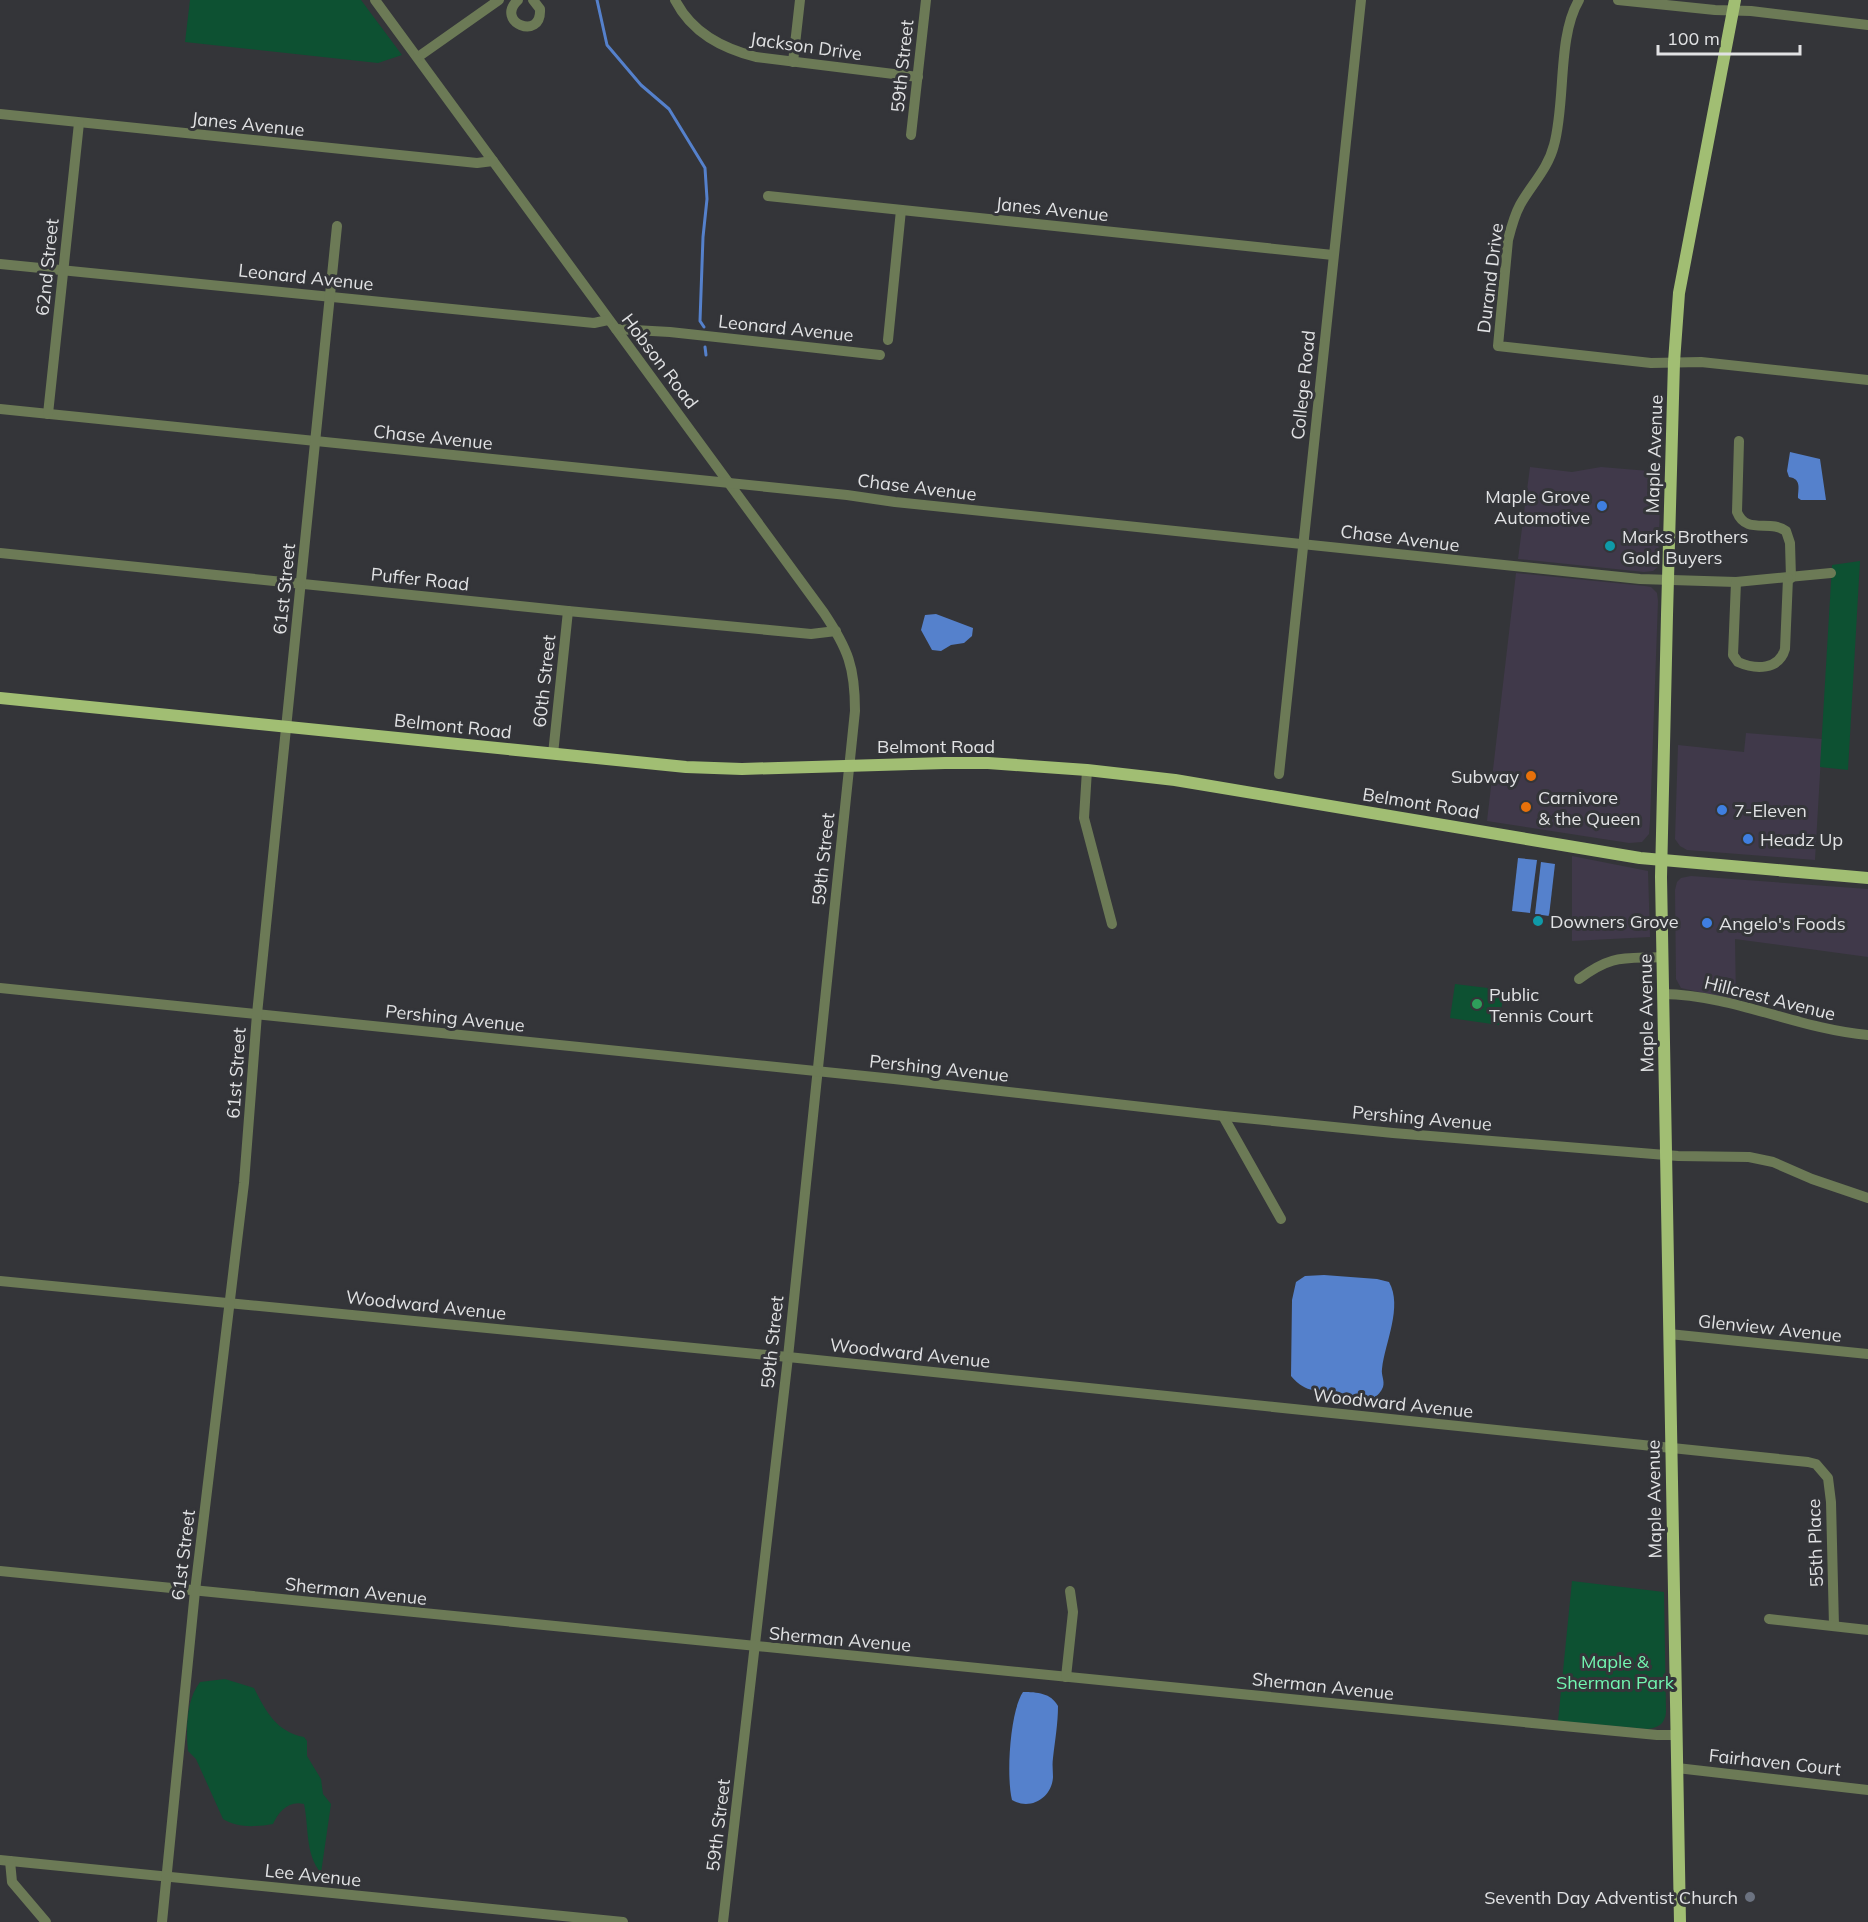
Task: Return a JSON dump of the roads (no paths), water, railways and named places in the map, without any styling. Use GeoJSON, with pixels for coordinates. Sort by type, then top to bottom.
{"type":"FeatureCollection","features":[{"type":"Feature","properties":{"kind":"main road","name":"Maple Avenue"},"geometry":{"type":"LineString","coordinates":[[1680,1922],[1661,861],[1674,362],[1676,319],[1683,266],[1734,5]]}},
{"type":"Feature","properties":{"kind":"main road","name":"Belmont Road"},"geometry":{"type":"LineString","coordinates":[[0,698],[686,767],[742,769],[902,763],[988,763],[1087,770],[1174,780],[1661,861],[1868,878]]}},
{"type":"Feature","properties":{"kind":"street","name":"Hobson Road"},"geometry":{"type":"LineString","coordinates":[[375,0],[836,631],[847,652],[854,677],[855,711],[849,765]]}},
{"type":"Feature","properties":{"kind":"street"},"geometry":{"type":"LineString","coordinates":[[418,57],[499,0]]}},
{"type":"Feature","properties":{"kind":"street"},"geometry":{"type":"LineString","coordinates":[[515,1],[511,10],[513,19],[519,26],[528,27],[536,22],[540,14],[538,4],[533,0]]}},
{"type":"Feature","properties":{"kind":"street","name":"Jackson Drive"},"geometry":{"type":"LineString","coordinates":[[675,0],[696,28],[730,50],[756,57],[918,77]]}},
{"type":"Feature","properties":{"kind":"street"},"geometry":{"type":"LineString","coordinates":[[793,62],[800,0]]}},
{"type":"Feature","properties":{"kind":"street","name":"59th Street"},"geometry":{"type":"LineString","coordinates":[[911,135],[926,0]]}},
{"type":"Feature","properties":{"kind":"street","name":"College Road"},"geometry":{"type":"LineString","coordinates":[[1279,774],[1361,0]]}},
{"type":"Feature","properties":{"kind":"street","name":"Durand Drive"},"geometry":{"type":"LineString","coordinates":[[1579,0],[1569,26],[1554,146],[1546,166],[1521,202],[1508,240],[1498,346],[1651,363],[1701,362],[1868,380]]}},
{"type":"Feature","properties":{"kind":"street"},"geometry":{"type":"LineString","coordinates":[[1617,0],[1734,5],[1868,25]]}},
{"type":"Feature","properties":{"kind":"street","name":"Janes Avenue"},"geometry":{"type":"LineString","coordinates":[[0,114],[477,163],[493,161]]}},
{"type":"Feature","properties":{"kind":"street","name":"62nd Street"},"geometry":{"type":"LineString","coordinates":[[48,414],[79,123]]}},
{"type":"Feature","properties":{"kind":"street","name":"Janes Avenue"},"geometry":{"type":"LineString","coordinates":[[768,196],[1333,255]]}},
{"type":"Feature","properties":{"kind":"street"},"geometry":{"type":"LineString","coordinates":[[888,340],[901,210]]}},
{"type":"Feature","properties":{"kind":"street","name":"61st Street"},"geometry":{"type":"LineString","coordinates":[[162,1922],[195,1591],[244,1183],[257,1014],[337,226]]}},
{"type":"Feature","properties":{"kind":"street","name":"Leonard Avenue"},"geometry":{"type":"LineString","coordinates":[[0,264],[594,323],[608,320]]}},
{"type":"Feature","properties":{"kind":"street","name":"Leonard Avenue"},"geometry":{"type":"LineString","coordinates":[[616,330],[670,332],[880,355]]}},
{"type":"Feature","properties":{"kind":"street","name":"Chase Avenue"},"geometry":{"type":"LineString","coordinates":[[0,409],[847,495],[1448,561],[1668,581],[1736,582],[1831,573]]}},
{"type":"Feature","properties":{"kind":"street"},"geometry":{"type":"LineString","coordinates":[[1736,582],[1733,655],[1738,662],[1757,667],[1769,666],[1782,657],[1785,649],[1790,543],[1786,531],[1779,527],[1748,525],[1737,512],[1739,441]]}},
{"type":"Feature","properties":{"kind":"street","name":"Puffer Road"},"geometry":{"type":"LineString","coordinates":[[0,553],[811,634],[836,631]]}},
{"type":"Feature","properties":{"kind":"street","name":"60th Street"},"geometry":{"type":"LineString","coordinates":[[553,754],[568,611]]}},
{"type":"Feature","properties":{"kind":"street","name":"59th Street"},"geometry":{"type":"LineString","coordinates":[[723,1922],[788,1357],[849,765]]}},
{"type":"Feature","properties":{"kind":"street"},"geometry":{"type":"LineString","coordinates":[[1087,770],[1084,818],[1112,924]]}},
{"type":"Feature","properties":{"kind":"street"},"geometry":{"type":"LineString","coordinates":[[1579,979],[1596,966],[1618,958],[1663,957]]}},
{"type":"Feature","properties":{"kind":"street","name":"Pershing Avenue"},"geometry":{"type":"LineString","coordinates":[[0,988],[1393,1133],[1666,1154],[1763,1159],[1868,1198]]}},
{"type":"Feature","properties":{"kind":"street","name":"Hillcrest Avenue"},"geometry":{"type":"LineString","coordinates":[[1663,994],[1683,994],[1730,1003],[1814,1026],[1868,1035]]}},
{"type":"Feature","properties":{"kind":"street"},"geometry":{"type":"LineString","coordinates":[[1223,1116],[1281,1218]]}},
{"type":"Feature","properties":{"kind":"street","name":"Woodward Avenue"},"geometry":{"type":"LineString","coordinates":[[0,1281],[788,1357],[1816,1464]]}},
{"type":"Feature","properties":{"kind":"street","name":"Glenview Avenue"},"geometry":{"type":"LineString","coordinates":[[1669,1334],[1868,1354]]}},
{"type":"Feature","properties":{"kind":"street","name":"55th Place"},"geometry":{"type":"LineString","coordinates":[[1816,1464],[1828,1478],[1831,1502],[1834,1626]]}},
{"type":"Feature","properties":{"kind":"street","name":"Sherman Avenue"},"geometry":{"type":"LineString","coordinates":[[0,1571],[754,1647],[1541,1724],[1676,1735]]}},
{"type":"Feature","properties":{"kind":"street"},"geometry":{"type":"LineString","coordinates":[[1066,1677],[1073,1612],[1070,1591]]}},
{"type":"Feature","properties":{"kind":"street"},"geometry":{"type":"LineString","coordinates":[[1769,1619],[1868,1630]]}},
{"type":"Feature","properties":{"kind":"street","name":"Fairhaven Court"},"geometry":{"type":"LineString","coordinates":[[1677,1768],[1868,1790]]}},
{"type":"Feature","properties":{"kind":"street"},"geometry":{"type":"LineString","coordinates":[[5,1861],[12,1882],[46,1922]]}},
{"type":"Feature","properties":{"kind":"street","name":"Lee Avenue"},"geometry":{"type":"LineString","coordinates":[[5,1861],[624,1922]]}},
{"type":"Feature","properties":{"kind":"water"},"geometry":{"type":"Polygon","coordinates":[[[1790,452],[1820,459],[1826,500],[1798,498],[1798,482],[1789,477],[1787,471],[1790,452]]]}},
{"type":"Feature","properties":{"kind":"water"},"geometry":{"type":"Polygon","coordinates":[[[936,614],[973,628],[972,636],[964,643],[951,645],[941,651],[932,650],[921,630],[925,615],[936,614]]]}},
{"type":"Feature","properties":{"kind":"water"},"geometry":{"type":"Polygon","coordinates":[[[1518,858],[1537,860],[1530,913],[1512,911],[1518,858]]]}},
{"type":"Feature","properties":{"kind":"water"},"geometry":{"type":"Polygon","coordinates":[[[1541,862],[1555,864],[1549,916],[1535,914],[1541,862]]]}},
{"type":"Feature","properties":{"kind":"water"},"geometry":{"type":"Polygon","coordinates":[[[1324,1275],[1389,1282],[1393,1292],[1394,1313],[1382,1369],[1383,1387],[1374,1398],[1308,1389],[1291,1376],[1292,1300],[1296,1282],[1305,1276],[1324,1275]]]}},
{"type":"Feature","properties":{"kind":"water"},"geometry":{"type":"Polygon","coordinates":[[[1023,1692],[1048,1696],[1058,1706],[1052,1784],[1049,1791],[1039,1801],[1026,1804],[1012,1800],[1009,1776],[1012,1728],[1023,1692]]]}},
{"type":"Feature","properties":{"kind":"waterway"},"geometry":{"type":"LineString","coordinates":[[597,0],[607,45],[641,85],[669,109],[705,168],[707,199],[703,237],[700,321],[704,327]]}},
{"type":"Feature","properties":{"kind":"waterway"},"geometry":{"type":"LineString","coordinates":[[705,347],[706,355]]}},
{"type":"Feature","properties":{"kind":"place","name":"Maple Grove Automotive"},"geometry":{"type":"Point","coordinates":[1602,506]}},
{"type":"Feature","properties":{"kind":"place","name":"Marks Brothers Gold Buyers"},"geometry":{"type":"Point","coordinates":[1610,546]}},
{"type":"Feature","properties":{"kind":"place","name":"Subway"},"geometry":{"type":"Point","coordinates":[1531,776]}},
{"type":"Feature","properties":{"kind":"place","name":"Carnivore & the Queen"},"geometry":{"type":"Point","coordinates":[1526,807]}},
{"type":"Feature","properties":{"kind":"place","name":"7-Eleven"},"geometry":{"type":"Point","coordinates":[1722,810]}},
{"type":"Feature","properties":{"kind":"place","name":"Headz Up"},"geometry":{"type":"Point","coordinates":[1748,839]}},
{"type":"Feature","properties":{"kind":"place","name":"Downers Grove"},"geometry":{"type":"Point","coordinates":[1538,921]}},
{"type":"Feature","properties":{"kind":"place","name":"Angelo's Foods"},"geometry":{"type":"Point","coordinates":[1707,923]}},
{"type":"Feature","properties":{"kind":"place","name":"Public Tennis Court"},"geometry":{"type":"Point","coordinates":[1477,1004]}},
{"type":"Feature","properties":{"kind":"place","name":"Seventh Day Adventist Church"},"geometry":{"type":"Point","coordinates":[1750,1897]}},
{"type":"Feature","properties":{"kind":"park label","name":"Maple & Sherman Park"},"geometry":{"type":"Point","coordinates":[1615,1671]}}]}
